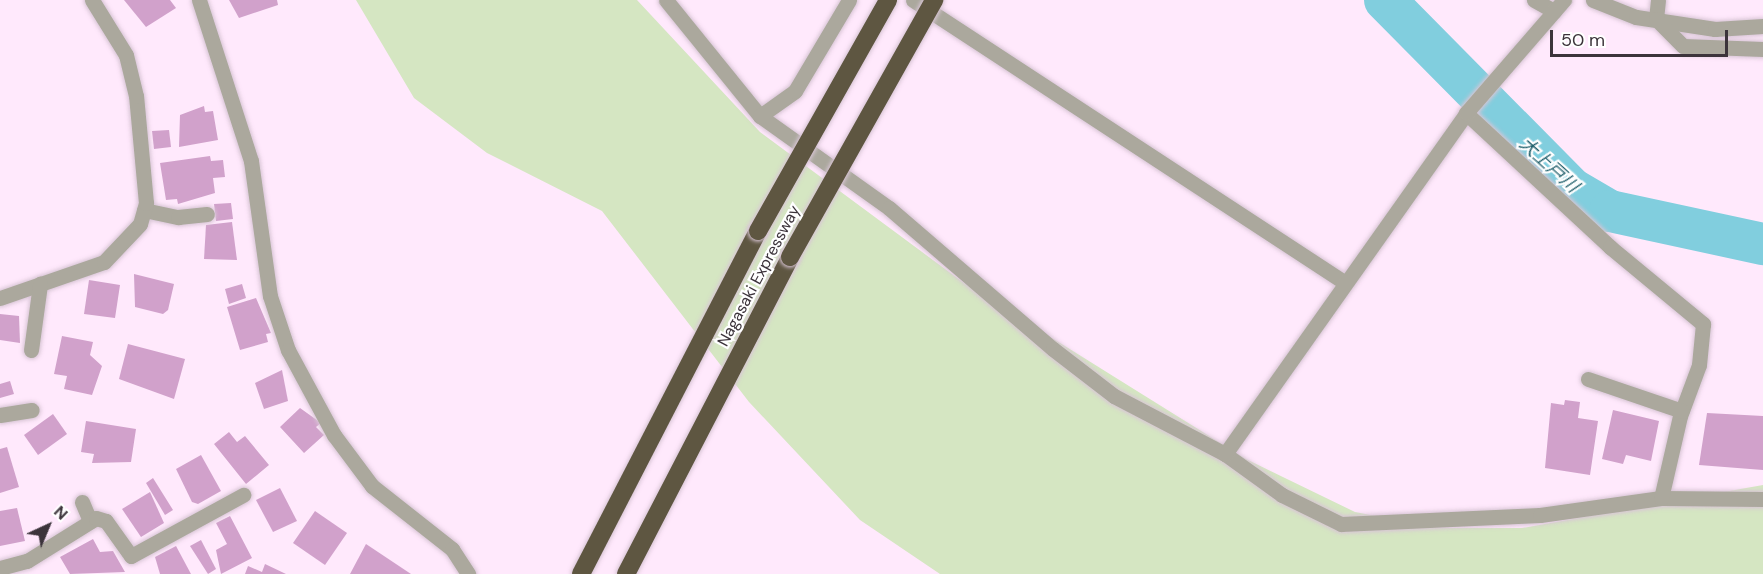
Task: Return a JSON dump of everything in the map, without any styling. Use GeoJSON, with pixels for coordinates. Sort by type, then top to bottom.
{"type":"FeatureCollection","features":[{"type":"Feature","properties":{"kind":"highway","name":"Nagasaki Expressway"},"geometry":{"type":"LineString","coordinates":[[581,574],[758,231],[888,0]]}},
{"type":"Feature","properties":{"kind":"highway","name":"Nagasaki Expressway"},"geometry":{"type":"LineString","coordinates":[[626,574],[790,257],[934,0]]}},
{"type":"Feature","properties":{"kind":"street"},"geometry":{"type":"LineString","coordinates":[[0,298],[104,262],[125,245],[144,210],[142,143],[126,55],[92,0]]}},
{"type":"Feature","properties":{"kind":"street"},"geometry":{"type":"LineString","coordinates":[[199,0],[251,161],[270,296],[288,350],[334,435],[372,486],[452,549],[468,574]]}},
{"type":"Feature","properties":{"kind":"street"},"geometry":{"type":"LineString","coordinates":[[666,0],[760,116],[889,208],[1114,396],[1225,454],[1281,495],[1341,524],[1540,515],[1661,498],[1763,499]]}},
{"type":"Feature","properties":{"kind":"street"},"geometry":{"type":"LineString","coordinates":[[760,116],[795,91],[849,0]]}},
{"type":"Feature","properties":{"kind":"street"},"geometry":{"type":"LineString","coordinates":[[914,0],[1344,282]]}},
{"type":"Feature","properties":{"kind":"street"},"geometry":{"type":"LineString","coordinates":[[1225,454],[1344,282],[1466,113],[1559,6],[1534,0]]}},
{"type":"Feature","properties":{"kind":"street"},"geometry":{"type":"LineString","coordinates":[[1593,0],[1656,19],[1715,29],[1763,26]]}},
{"type":"Feature","properties":{"kind":"street"},"geometry":{"type":"LineString","coordinates":[[1656,19],[1658,0]]}},
{"type":"Feature","properties":{"kind":"street"},"geometry":{"type":"LineString","coordinates":[[1656,19],[1683,46],[1763,49]]}},
{"type":"Feature","properties":{"kind":"street"},"geometry":{"type":"LineString","coordinates":[[1466,113],[1610,247],[1703,324],[1699,364],[1682,411],[1661,498]]}},
{"type":"Feature","properties":{"kind":"street"},"geometry":{"type":"LineString","coordinates":[[144,210],[178,217],[207,214]]}},
{"type":"Feature","properties":{"kind":"street"},"geometry":{"type":"LineString","coordinates":[[31,350],[40,284]]}},
{"type":"Feature","properties":{"kind":"street"},"geometry":{"type":"LineString","coordinates":[[1588,379],[1682,411]]}},
{"type":"Feature","properties":{"kind":"street"},"geometry":{"type":"LineString","coordinates":[[0,415],[32,410]]}},
{"type":"Feature","properties":{"kind":"street"},"geometry":{"type":"LineString","coordinates":[[0,568],[27,561],[90,521],[106,521],[131,556],[243,495]]}},
{"type":"Feature","properties":{"kind":"street"},"geometry":{"type":"LineString","coordinates":[[82,502],[90,521]]}},
{"type":"Feature","properties":{"kind":"green space"},"geometry":{"type":"Polygon","coordinates":[[[356,0],[637,0],[760,132],[964,283],[1246,459],[1355,512],[1436,528],[1522,528],[1763,485],[1763,574],[940,574],[860,520],[749,402],[602,211],[487,153],[414,98],[356,0]]]}},
{"type":"Feature","properties":{"kind":"building"},"geometry":{"type":"Polygon","coordinates":[[[124,0],[170,0],[176,8],[146,27],[124,0]]]}},
{"type":"Feature","properties":{"kind":"building"},"geometry":{"type":"Polygon","coordinates":[[[229,0],[277,0],[278,5],[239,18],[229,0]]]}},
{"type":"Feature","properties":{"kind":"building"},"geometry":{"type":"Polygon","coordinates":[[[204,106],[205,112],[213,111],[218,140],[179,147],[180,115],[204,106]]]}},
{"type":"Feature","properties":{"kind":"building"},"geometry":{"type":"Polygon","coordinates":[[[169,130],[171,147],[154,149],[152,131],[169,130]]]}},
{"type":"Feature","properties":{"kind":"building"},"geometry":{"type":"Polygon","coordinates":[[[210,156],[211,161],[223,160],[225,177],[213,178],[215,193],[178,204],[177,199],[166,200],[160,163],[210,156]]]}},
{"type":"Feature","properties":{"kind":"building"},"geometry":{"type":"Polygon","coordinates":[[[231,203],[233,219],[216,221],[214,204],[231,203]]]}},
{"type":"Feature","properties":{"kind":"building"},"geometry":{"type":"Polygon","coordinates":[[[232,222],[237,260],[204,259],[206,225],[232,222]]]}},
{"type":"Feature","properties":{"kind":"building"},"geometry":{"type":"Polygon","coordinates":[[[134,274],[174,284],[168,310],[163,314],[135,307],[134,274]]]}},
{"type":"Feature","properties":{"kind":"building"},"geometry":{"type":"Polygon","coordinates":[[[89,280],[120,285],[115,318],[84,314],[89,280]]]}},
{"type":"Feature","properties":{"kind":"building"},"geometry":{"type":"Polygon","coordinates":[[[242,284],[246,298],[229,304],[225,289],[242,284]]]}},
{"type":"Feature","properties":{"kind":"building"},"geometry":{"type":"Polygon","coordinates":[[[256,298],[271,333],[266,334],[268,342],[240,350],[227,307],[256,298]]]}},
{"type":"Feature","properties":{"kind":"building"},"geometry":{"type":"Polygon","coordinates":[[[0,314],[19,316],[20,343],[0,340],[0,314]]]}},
{"type":"Feature","properties":{"kind":"building"},"geometry":{"type":"Polygon","coordinates":[[[62,336],[93,342],[90,355],[102,366],[92,395],[64,389],[67,376],[54,374],[62,336]]]}},
{"type":"Feature","properties":{"kind":"building"},"geometry":{"type":"Polygon","coordinates":[[[128,344],[185,359],[174,399],[119,379],[128,344]]]}},
{"type":"Feature","properties":{"kind":"building"},"geometry":{"type":"Polygon","coordinates":[[[282,370],[288,401],[264,409],[255,383],[282,370]]]}},
{"type":"Feature","properties":{"kind":"building"},"geometry":{"type":"Polygon","coordinates":[[[10,381],[14,394],[0,398],[0,384],[10,381]]]}},
{"type":"Feature","properties":{"kind":"building"},"geometry":{"type":"Polygon","coordinates":[[[1565,400],[1580,402],[1578,418],[1598,421],[1590,475],[1545,468],[1551,403],[1564,405],[1565,400]]]}},
{"type":"Feature","properties":{"kind":"building"},"geometry":{"type":"Polygon","coordinates":[[[300,408],[321,423],[316,427],[324,435],[304,453],[280,427],[300,408]]]}},
{"type":"Feature","properties":{"kind":"building"},"geometry":{"type":"Polygon","coordinates":[[[1613,410],[1659,421],[1651,461],[1626,455],[1623,464],[1602,459],[1613,410]]]}},
{"type":"Feature","properties":{"kind":"building"},"geometry":{"type":"Polygon","coordinates":[[[1707,413],[1763,416],[1763,470],[1699,465],[1707,413]]]}},
{"type":"Feature","properties":{"kind":"building"},"geometry":{"type":"Polygon","coordinates":[[[53,414],[67,434],[38,455],[24,435],[53,414]]]}},
{"type":"Feature","properties":{"kind":"building"},"geometry":{"type":"Polygon","coordinates":[[[86,421],[136,429],[131,462],[92,463],[94,454],[81,452],[86,421]]]}},
{"type":"Feature","properties":{"kind":"building"},"geometry":{"type":"Polygon","coordinates":[[[229,432],[237,442],[245,436],[269,465],[246,484],[214,444],[229,432]]]}},
{"type":"Feature","properties":{"kind":"building"},"geometry":{"type":"Polygon","coordinates":[[[7,447],[19,487],[0,493],[0,449],[7,447]]]}},
{"type":"Feature","properties":{"kind":"building"},"geometry":{"type":"Polygon","coordinates":[[[201,455],[221,491],[198,504],[192,502],[176,469],[201,455]]]}},
{"type":"Feature","properties":{"kind":"building"},"geometry":{"type":"Polygon","coordinates":[[[153,478],[173,510],[165,515],[146,483],[153,478]]]}},
{"type":"Feature","properties":{"kind":"building"},"geometry":{"type":"Polygon","coordinates":[[[280,488],[297,521],[273,532],[256,500],[280,488]]]}},
{"type":"Feature","properties":{"kind":"building"},"geometry":{"type":"Polygon","coordinates":[[[150,492],[164,523],[141,537],[122,509],[150,492]]]}},
{"type":"Feature","properties":{"kind":"building"},"geometry":{"type":"Polygon","coordinates":[[[17,508],[25,541],[0,546],[0,511],[17,508]]]}},
{"type":"Feature","properties":{"kind":"building"},"geometry":{"type":"Polygon","coordinates":[[[315,511],[347,533],[325,565],[293,543],[315,511]]]}},
{"type":"Feature","properties":{"kind":"building"},"geometry":{"type":"Polygon","coordinates":[[[230,516],[252,558],[221,574],[216,550],[227,544],[216,523],[230,516]]]}},
{"type":"Feature","properties":{"kind":"building"},"geometry":{"type":"Polygon","coordinates":[[[93,539],[100,552],[113,551],[125,572],[70,574],[60,557],[93,539]]]}},
{"type":"Feature","properties":{"kind":"building"},"geometry":{"type":"Polygon","coordinates":[[[201,540],[216,569],[208,574],[190,546],[201,540]]]}},
{"type":"Feature","properties":{"kind":"building"},"geometry":{"type":"Polygon","coordinates":[[[366,544],[411,574],[350,574],[366,544]]]}},
{"type":"Feature","properties":{"kind":"building"},"geometry":{"type":"Polygon","coordinates":[[[176,546],[191,574],[160,574],[155,557],[176,546]]]}},
{"type":"Feature","properties":{"kind":"building"},"geometry":{"type":"Polygon","coordinates":[[[265,564],[286,574],[245,574],[248,566],[262,572],[265,564]]]}},
{"type":"Feature","properties":{"kind":"waterway","name":"大上戸川"},"geometry":{"type":"LineString","coordinates":[[1385,0],[1572,189],[1610,211],[1763,244]]}}]}
